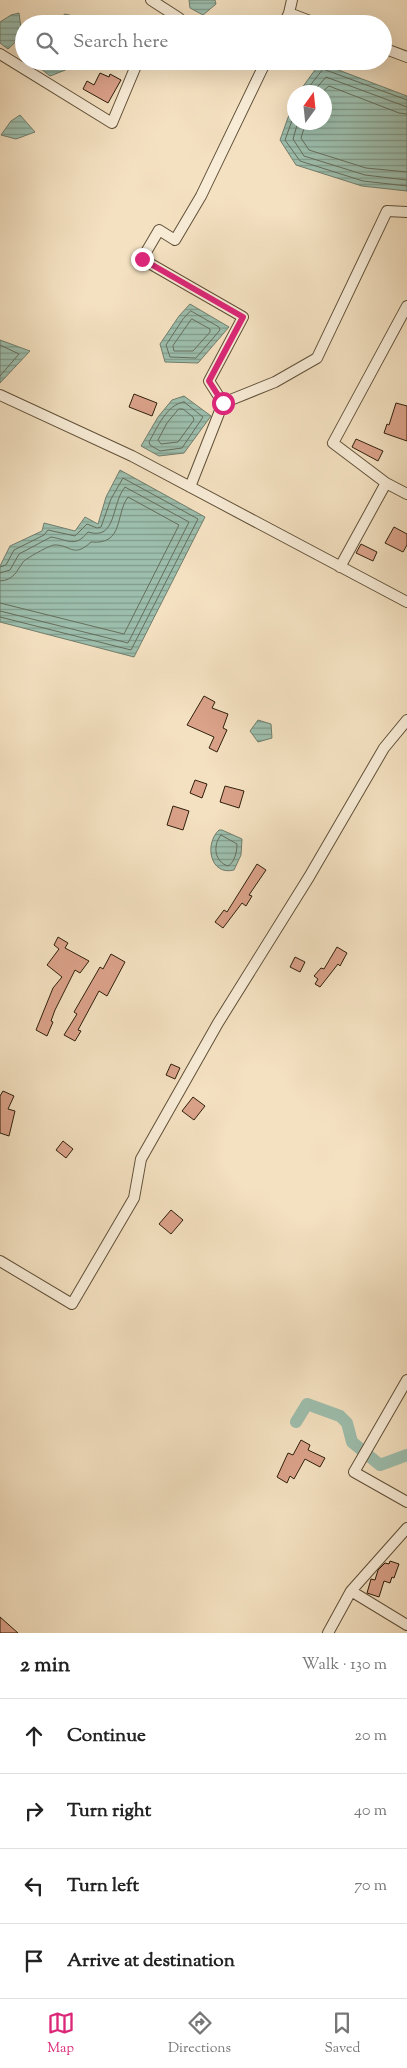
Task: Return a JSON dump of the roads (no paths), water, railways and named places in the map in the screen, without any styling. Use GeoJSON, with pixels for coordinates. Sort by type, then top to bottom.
{"type":"FeatureCollection","features":[{"type":"Feature","properties":{"kind":"street"},"geometry":{"type":"LineString","coordinates":[[151,0],[175,15]]}},
{"type":"Feature","properties":{"kind":"street"},"geometry":{"type":"LineString","coordinates":[[292,0],[289,13],[294,15]]}},
{"type":"Feature","properties":{"kind":"street"},"geometry":{"type":"LineString","coordinates":[[392,51],[407,57]]}},
{"type":"Feature","properties":{"kind":"street"},"geometry":{"type":"LineString","coordinates":[[0,54],[15,63]]}},
{"type":"Feature","properties":{"kind":"street"},"geometry":{"type":"LineString","coordinates":[[26,70],[112,123],[134,70]]}},
{"type":"Feature","properties":{"kind":"street"},"geometry":{"type":"LineString","coordinates":[[223,403],[209,381],[243,317],[142,259],[159,230],[175,240],[201,196],[262,70]]}},
{"type":"Feature","properties":{"kind":"street"},"geometry":{"type":"LineString","coordinates":[[190,487],[223,403],[276,382],[317,358],[387,210],[407,212]]}},
{"type":"Feature","properties":{"kind":"street"},"geometry":{"type":"LineString","coordinates":[[407,306],[333,443],[386,483],[407,494]]}},
{"type":"Feature","properties":{"kind":"street"},"geometry":{"type":"LineString","coordinates":[[0,394],[132,456],[407,602]]}},
{"type":"Feature","properties":{"kind":"street"},"geometry":{"type":"LineString","coordinates":[[340,567],[386,483]]}},
{"type":"Feature","properties":{"kind":"street"},"geometry":{"type":"LineString","coordinates":[[0,1261],[72,1304],[134,1198],[141,1159],[218,1023],[309,877],[384,748],[407,720]]}},
{"type":"Feature","properties":{"kind":"street"},"geometry":{"type":"LineString","coordinates":[[407,1380],[354,1472],[407,1502]]}},
{"type":"Feature","properties":{"kind":"street"},"geometry":{"type":"LineString","coordinates":[[328,1633],[351,1591],[407,1528]]}},
{"type":"Feature","properties":{"kind":"street"},"geometry":{"type":"LineString","coordinates":[[351,1591],[407,1624]]}},
{"type":"Feature","properties":{"kind":"water"},"geometry":{"type":"Polygon","coordinates":[[[189,0],[215,0],[216,4],[203,15],[190,8],[189,0]]]}},
{"type":"Feature","properties":{"kind":"water"},"geometry":{"type":"Polygon","coordinates":[[[19,13],[19,15],[15,15],[15,42],[8,49],[0,43],[0,22],[11,15],[19,13]]]}},
{"type":"Feature","properties":{"kind":"water"},"geometry":{"type":"Polygon","coordinates":[[[42,70],[65,70],[50,76],[42,70]]]}},
{"type":"Feature","properties":{"kind":"water"},"geometry":{"type":"Polygon","coordinates":[[[315,70],[338,70],[407,96],[407,191],[362,186],[296,165],[280,140],[287,120],[287,130],[332,130],[332,85],[304,85],[315,70]]]}},
{"type":"Feature","properties":{"kind":"water"},"geometry":{"type":"Polygon","coordinates":[[[20,115],[35,132],[16,139],[1,135],[11,121],[20,115]]]}},
{"type":"Feature","properties":{"kind":"water"},"geometry":{"type":"Polygon","coordinates":[[[190,304],[229,327],[198,363],[165,362],[160,344],[179,316],[190,304]]]}},
{"type":"Feature","properties":{"kind":"water"},"geometry":{"type":"Polygon","coordinates":[[[0,340],[30,351],[0,383],[0,340]]]}},
{"type":"Feature","properties":{"kind":"water"},"geometry":{"type":"Polygon","coordinates":[[[184,396],[211,416],[184,453],[159,456],[141,446],[158,417],[172,400],[184,396]]]}},
{"type":"Feature","properties":{"kind":"water"},"geometry":{"type":"Polygon","coordinates":[[[120,470],[205,517],[134,657],[0,622],[0,566],[10,546],[42,531],[44,523],[75,531],[85,517],[98,524],[106,497],[120,470]]]}},
{"type":"Feature","properties":{"kind":"water"},"geometry":{"type":"Polygon","coordinates":[[[258,720],[271,724],[272,738],[258,742],[250,731],[258,720]]]}},
{"type":"Feature","properties":{"kind":"water"},"geometry":{"type":"Polygon","coordinates":[[[219,830],[242,839],[241,855],[234,870],[226,871],[219,868],[212,858],[212,843],[214,836],[219,830]]]}},
{"type":"Feature","properties":{"kind":"waterway"},"geometry":{"type":"LineString","coordinates":[[296,1422],[307,1404],[340,1416],[347,1423],[352,1442],[380,1465],[407,1455]]}}]}
